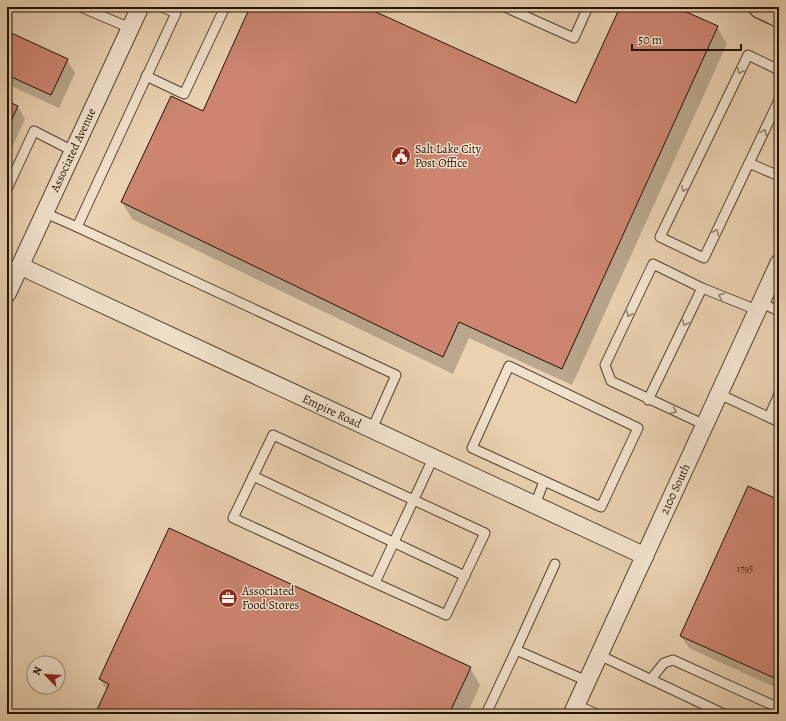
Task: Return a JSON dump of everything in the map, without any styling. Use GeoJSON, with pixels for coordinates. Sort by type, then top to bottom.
{"type":"FeatureCollection","features":[{"type":"Feature","properties":{"kind":"main road"},"geometry":{"type":"LineString","coordinates":[[760,7],[779,16]]}},
{"type":"Feature","properties":{"kind":"street","name":"Associated Avenue"},"geometry":{"type":"LineString","coordinates":[[7,294],[140,7]]}},
{"type":"Feature","properties":{"kind":"street","name":"Empire Road"},"geometry":{"type":"LineString","coordinates":[[20,266],[645,556]]}},
{"type":"Feature","properties":{"kind":"street","name":"2100 South"},"geometry":{"type":"LineString","coordinates":[[574,709],[759,306],[778,268]]}},
{"type":"Feature","properties":{"kind":"lane"},"geometry":{"type":"LineString","coordinates":[[81,7],[130,28]]}},
{"type":"Feature","properties":{"kind":"lane"},"geometry":{"type":"LineString","coordinates":[[77,227],[177,10],[162,7]]}},
{"type":"Feature","properties":{"kind":"lane"},"geometry":{"type":"LineString","coordinates":[[146,76],[184,94],[225,7]]}},
{"type":"Feature","properties":{"kind":"lane"},"geometry":{"type":"LineString","coordinates":[[505,7],[574,38],[588,7]]}},
{"type":"Feature","properties":{"kind":"lane"},"geometry":{"type":"LineString","coordinates":[[779,70],[748,55],[660,237],[704,258],[779,100]]}},
{"type":"Feature","properties":{"kind":"lane"},"geometry":{"type":"LineString","coordinates":[[7,189],[34,131],[74,150]]}},
{"type":"Feature","properties":{"kind":"lane"},"geometry":{"type":"LineString","coordinates":[[749,163],[779,176]]}},
{"type":"Feature","properties":{"kind":"lane"},"geometry":{"type":"LineString","coordinates":[[45,212],[396,375],[372,429]]}},
{"type":"Feature","properties":{"kind":"lane"},"geometry":{"type":"LineString","coordinates":[[705,425],[648,400],[610,381],[605,365],[653,264],[702,288],[779,311]]}},
{"type":"Feature","properties":{"kind":"lane"},"geometry":{"type":"LineString","coordinates":[[648,400],[702,288]]}},
{"type":"Feature","properties":{"kind":"lane"},"geometry":{"type":"LineString","coordinates":[[509,366],[638,428],[601,507],[544,481],[472,448],[509,366]]}},
{"type":"Feature","properties":{"kind":"lane"},"geometry":{"type":"LineString","coordinates":[[719,394],[779,422]]}},
{"type":"Feature","properties":{"kind":"lane"},"geometry":{"type":"LineString","coordinates":[[769,417],[779,394]]}},
{"type":"Feature","properties":{"kind":"lane"},"geometry":{"type":"LineString","coordinates":[[273,435],[414,500],[485,533],[446,615],[234,518],[273,435]]}},
{"type":"Feature","properties":{"kind":"lane"},"geometry":{"type":"LineString","coordinates":[[375,582],[433,458]]}},
{"type":"Feature","properties":{"kind":"lane"},"geometry":{"type":"LineString","coordinates":[[253,476],[465,576]]}},
{"type":"Feature","properties":{"kind":"lane"},"geometry":{"type":"LineString","coordinates":[[534,505],[544,481]]}},
{"type":"Feature","properties":{"kind":"lane"},"geometry":{"type":"LineString","coordinates":[[486,714],[555,564]]}},
{"type":"Feature","properties":{"kind":"lane"},"geometry":{"type":"LineString","coordinates":[[516,650],[587,681]]}},
{"type":"Feature","properties":{"kind":"lane"},"geometry":{"type":"LineString","coordinates":[[599,655],[724,714]]}},
{"type":"Feature","properties":{"kind":"lane"},"geometry":{"type":"LineString","coordinates":[[651,679],[664,663],[673,660],[779,708]]}},
{"type":"Feature","properties":{"kind":"lane"},"geometry":{"type":"LineString","coordinates":[[574,709],[597,714]]}},
{"type":"Feature","properties":{"kind":"building","name":"Salt Lake City Post Office"},"geometry":{"type":"Polygon","coordinates":[[[250,7],[365,7],[576,103],[620,7],[675,7],[718,26],[562,369],[459,322],[443,357],[121,202],[171,96],[203,111],[250,7]]]}},
{"type":"Feature","properties":{"kind":"building"},"geometry":{"type":"Polygon","coordinates":[[[7,31],[68,59],[51,95],[7,75],[7,31]]]}},
{"type":"Feature","properties":{"kind":"building"},"geometry":{"type":"Polygon","coordinates":[[[7,101],[18,106],[7,130],[7,101]]]}},
{"type":"Feature","properties":{"kind":"building"},"geometry":{"type":"Polygon","coordinates":[[[748,486],[779,500],[779,680],[680,636],[748,486]]]}},
{"type":"Feature","properties":{"kind":"building","name":"Associated Food Stores"},"geometry":{"type":"Polygon","coordinates":[[[169,528],[471,667],[449,714],[95,714],[109,684],[99,679],[169,528]]]}},
{"type":"Feature","properties":{"kind":"place","name":"Salt Lake City Post Office"},"geometry":{"type":"Point","coordinates":[401,156]}},
{"type":"Feature","properties":{"kind":"place","name":"Associated Food Stores"},"geometry":{"type":"Point","coordinates":[228,598]}}]}
